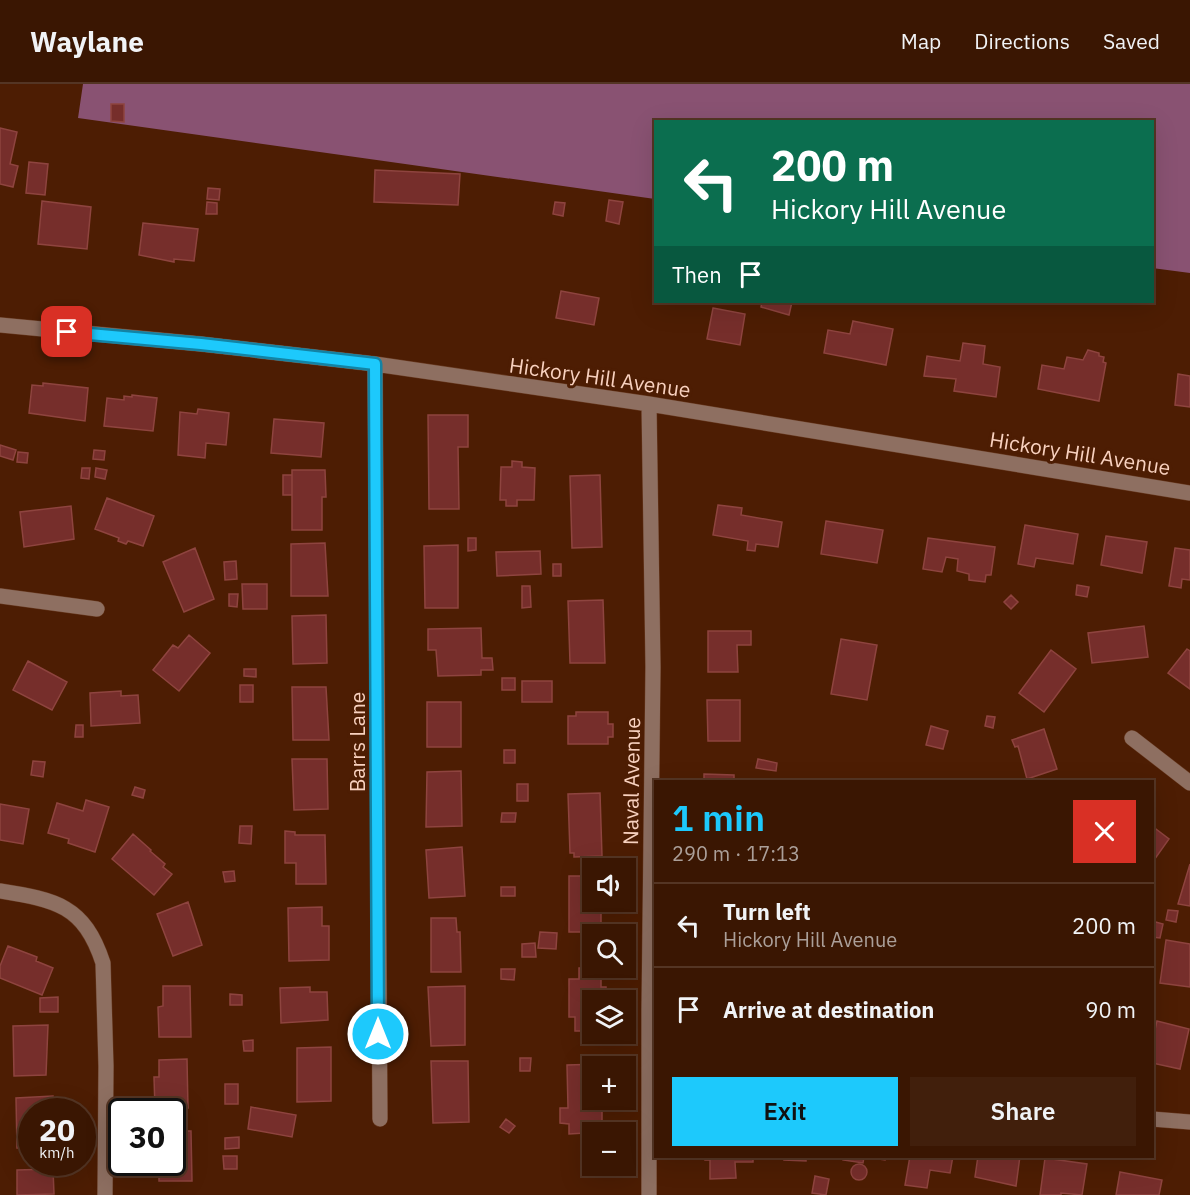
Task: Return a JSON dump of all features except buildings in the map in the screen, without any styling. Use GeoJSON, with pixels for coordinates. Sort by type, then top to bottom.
{"type":"FeatureCollection","features":[{"type":"Feature","properties":{"kind":"street","name":"Hickory Hill Avenue"},"geometry":{"type":"LineString","coordinates":[[0,325],[201,344],[375,364],[649,404],[1190,493]]}},
{"type":"Feature","properties":{"kind":"street","name":"Barrs Lane"},"geometry":{"type":"LineString","coordinates":[[375,364],[380,1119]]}},
{"type":"Feature","properties":{"kind":"street","name":"Naval Avenue"},"geometry":{"type":"LineString","coordinates":[[649,404],[653,667],[649,1009],[653,1066],[650,1195]]}},
{"type":"Feature","properties":{"kind":"street"},"geometry":{"type":"LineString","coordinates":[[0,596],[97,609]]}},
{"type":"Feature","properties":{"kind":"street"},"geometry":{"type":"LineString","coordinates":[[1132,738],[1190,783]]}},
{"type":"Feature","properties":{"kind":"street"},"geometry":{"type":"LineString","coordinates":[[0,891],[46,900],[75,914],[94,938],[103,963],[106,1066],[105,1195]]}},
{"type":"Feature","properties":{"kind":"street"},"geometry":{"type":"LineString","coordinates":[[1154,1119],[1190,1122]]}},
{"type":"Feature","properties":{"kind":"shaded area"},"geometry":{"type":"Polygon","coordinates":[[[83,84],[1190,84],[1190,273],[1154,268],[1154,120],[654,120],[654,199],[78,118],[83,84]]]}},
{"type":"Feature","properties":{"kind":"route"},"geometry":{"type":"LineString","coordinates":[[67,332],[201,344],[375,364],[378,1034]]}}]}
